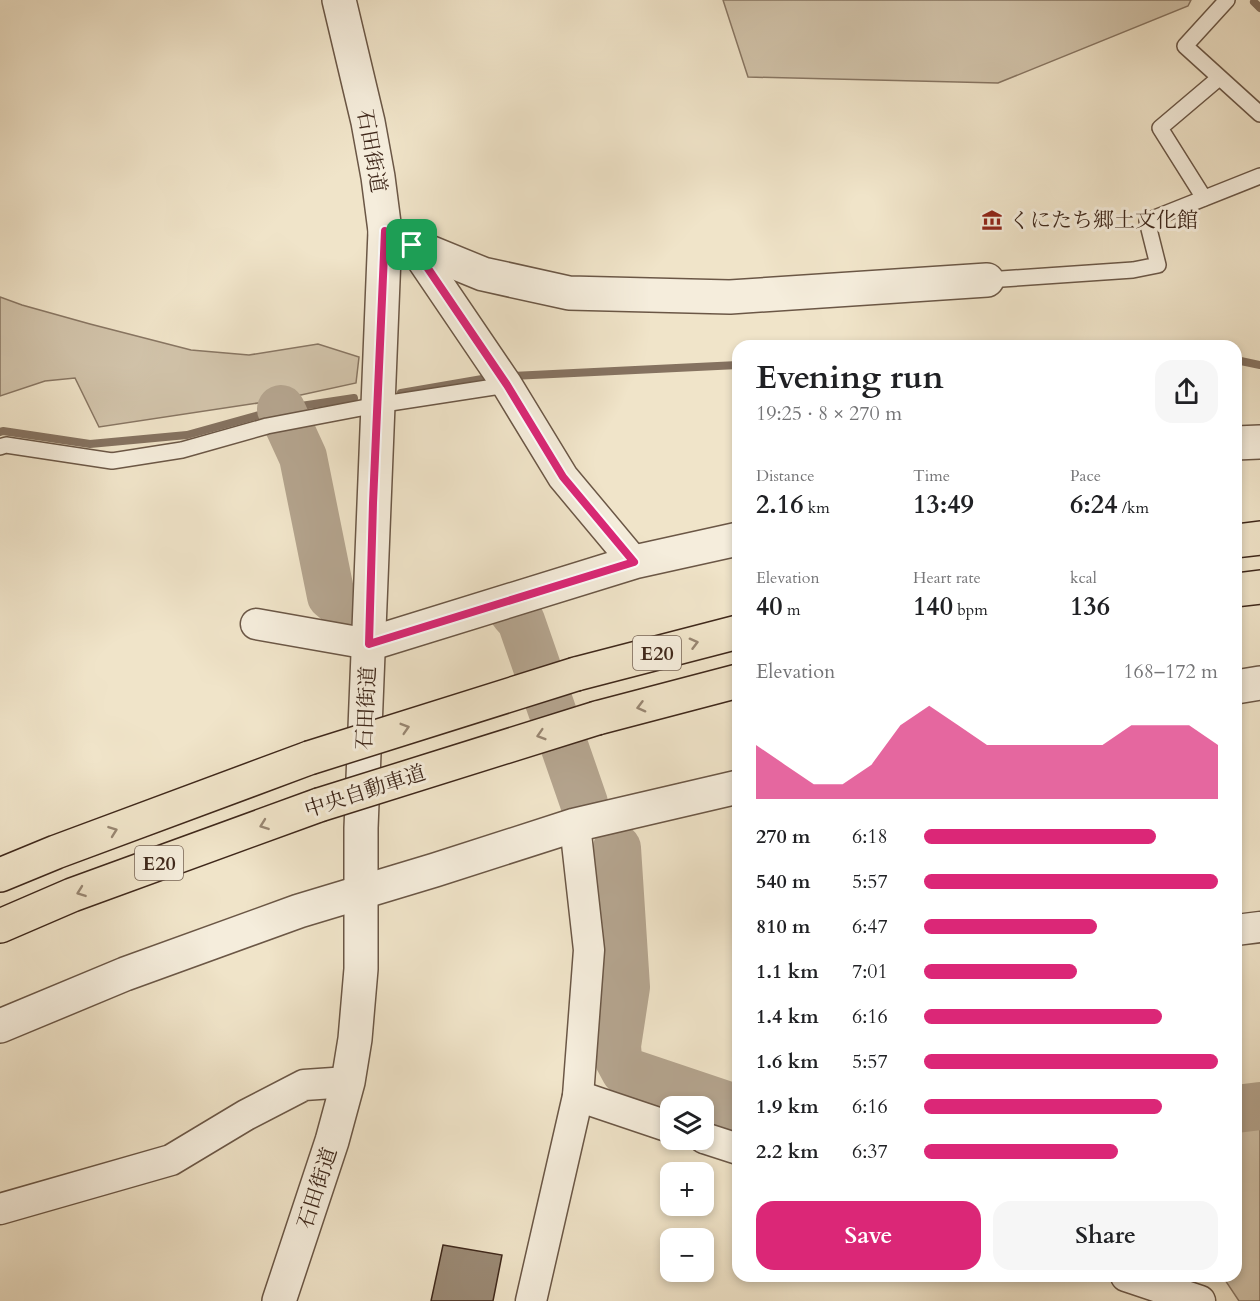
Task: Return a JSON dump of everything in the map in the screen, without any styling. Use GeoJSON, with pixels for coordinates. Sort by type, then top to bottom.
{"type":"FeatureCollection","features":[{"type":"Feature","properties":{"kind":"highway"},"geometry":{"type":"LineString","coordinates":[[1242,540],[1260,538]]}},
{"type":"Feature","properties":{"kind":"highway"},"geometry":{"type":"LineString","coordinates":[[1242,589],[1260,587]]}},
{"type":"Feature","properties":{"kind":"highway","name":"E20"},"geometry":{"type":"LineString","coordinates":[[0,875],[309,758],[576,674],[732,634]]}},
{"type":"Feature","properties":{"kind":"highway","name":"中央自動車道"},"geometry":{"type":"LineString","coordinates":[[0,926],[72,894],[319,805],[597,718],[732,683]]}},
{"type":"Feature","properties":{"kind":"street","name":"石田街道"},"geometry":{"type":"LineString","coordinates":[[279,1301],[332,1141],[348,1082],[355,1040],[361,969],[361,828],[377,405],[399,238],[378,177],[368,122],[339,0]]}},
{"type":"Feature","properties":{"kind":"street"},"geometry":{"type":"LineString","coordinates":[[399,238],[483,274],[569,293],[730,297],[987,280]]}},
{"type":"Feature","properties":{"kind":"street"},"geometry":{"type":"LineString","coordinates":[[399,238],[507,385],[563,477],[634,562]]}},
{"type":"Feature","properties":{"kind":"street"},"geometry":{"type":"LineString","coordinates":[[1242,443],[1260,442]]}},
{"type":"Feature","properties":{"kind":"street"},"geometry":{"type":"LineString","coordinates":[[256,624],[369,644],[634,562],[732,539]]}},
{"type":"Feature","properties":{"kind":"street"},"geometry":{"type":"LineString","coordinates":[[1242,686],[1260,683]]}},
{"type":"Feature","properties":{"kind":"street"},"geometry":{"type":"LineString","coordinates":[[0,1026],[125,974],[299,911],[575,825],[732,789]]}},
{"type":"Feature","properties":{"kind":"street"},"geometry":{"type":"LineString","coordinates":[[531,1301],[578,1096],[589,950],[575,825]]}},
{"type":"Feature","properties":{"kind":"street"},"geometry":{"type":"LineString","coordinates":[[1242,929],[1260,927]]}},
{"type":"Feature","properties":{"kind":"street"},"geometry":{"type":"LineString","coordinates":[[0,1209],[171,1160],[246,1115],[304,1085],[348,1082]]}},
{"type":"Feature","properties":{"kind":"street"},"geometry":{"type":"LineString","coordinates":[[578,1096],[660,1124]]}},
{"type":"Feature","properties":{"kind":"street"},"geometry":{"type":"LineString","coordinates":[[714,1141],[732,1147]]}},
{"type":"Feature","properties":{"kind":"street"},"geometry":{"type":"LineString","coordinates":[[1144,1282],[1200,1301]]}},
{"type":"Feature","properties":{"kind":"lane"},"geometry":{"type":"LineString","coordinates":[[1227,0],[1185,46],[1260,114]]}},
{"type":"Feature","properties":{"kind":"lane"},"geometry":{"type":"LineString","coordinates":[[1204,198],[1160,128],[1219,78]]}},
{"type":"Feature","properties":{"kind":"lane"},"geometry":{"type":"LineString","coordinates":[[987,280],[1133,270],[1158,265],[1147,221],[1260,176]]}},
{"type":"Feature","properties":{"kind":"lane"},"geometry":{"type":"LineString","coordinates":[[0,447],[6,445],[112,461],[182,450],[295,420],[507,385]]}},
{"type":"Feature","properties":{"kind":"shaded area"},"geometry":{"type":"Polygon","coordinates":[[[723,0],[1191,0],[1188,6],[998,83],[748,77],[723,0]]]}},
{"type":"Feature","properties":{"kind":"shaded area"},"geometry":{"type":"Polygon","coordinates":[[[0,297],[90,324],[191,350],[249,355],[318,344],[359,357],[356,383],[278,400],[99,427],[75,378],[45,381],[0,396],[0,297]]]}},
{"type":"Feature","properties":{"kind":"shaded area"},"geometry":{"type":"Polygon","coordinates":[[[1260,1087],[1260,1301],[1239,1301],[1226,1282],[1242,1282],[1242,1089],[1260,1087]]]}},
{"type":"Feature","properties":{"kind":"building"},"geometry":{"type":"Polygon","coordinates":[[[443,1245],[502,1255],[493,1301],[431,1301],[443,1245]]]}},
{"type":"Feature","properties":{"kind":"waterway"},"geometry":{"type":"LineString","coordinates":[[1254,2],[1260,8]]}},
{"type":"Feature","properties":{"kind":"waterway"},"geometry":{"type":"LineString","coordinates":[[1242,361],[1260,365]]}},
{"type":"Feature","properties":{"kind":"waterway"},"geometry":{"type":"LineString","coordinates":[[512,376],[732,365]]}},
{"type":"Feature","properties":{"kind":"waterway"},"geometry":{"type":"LineString","coordinates":[[401,393],[488,378]]}},
{"type":"Feature","properties":{"kind":"waterway"},"geometry":{"type":"LineString","coordinates":[[0,432],[90,444],[187,435],[281,409],[354,398]]}},
{"type":"Feature","properties":{"kind":"waterway"},"geometry":{"type":"LineString","coordinates":[[281,409],[303,457],[331,596],[348,610]]}},
{"type":"Feature","properties":{"kind":"waterway"},"geometry":{"type":"LineString","coordinates":[[514,613],[521,621],[584,803]]}},
{"type":"Feature","properties":{"kind":"waterway"},"geometry":{"type":"LineString","coordinates":[[617,848],[626,987],[617,1046],[618,1058],[625,1071],[732,1107]]}},
{"type":"Feature","properties":{"kind":"waterway"},"geometry":{"type":"LineString","coordinates":[[1242,1108],[1260,1106]]}},
{"type":"Feature","properties":{"kind":"place","name":"くにたち郷土文化館"},"geometry":{"type":"Point","coordinates":[992,220]}},
{"type":"Feature","properties":{"kind":"route"},"geometry":{"type":"LineString","coordinates":[[385,231],[412,245],[507,385],[563,477],[634,562],[369,644],[385,231]]}}]}
